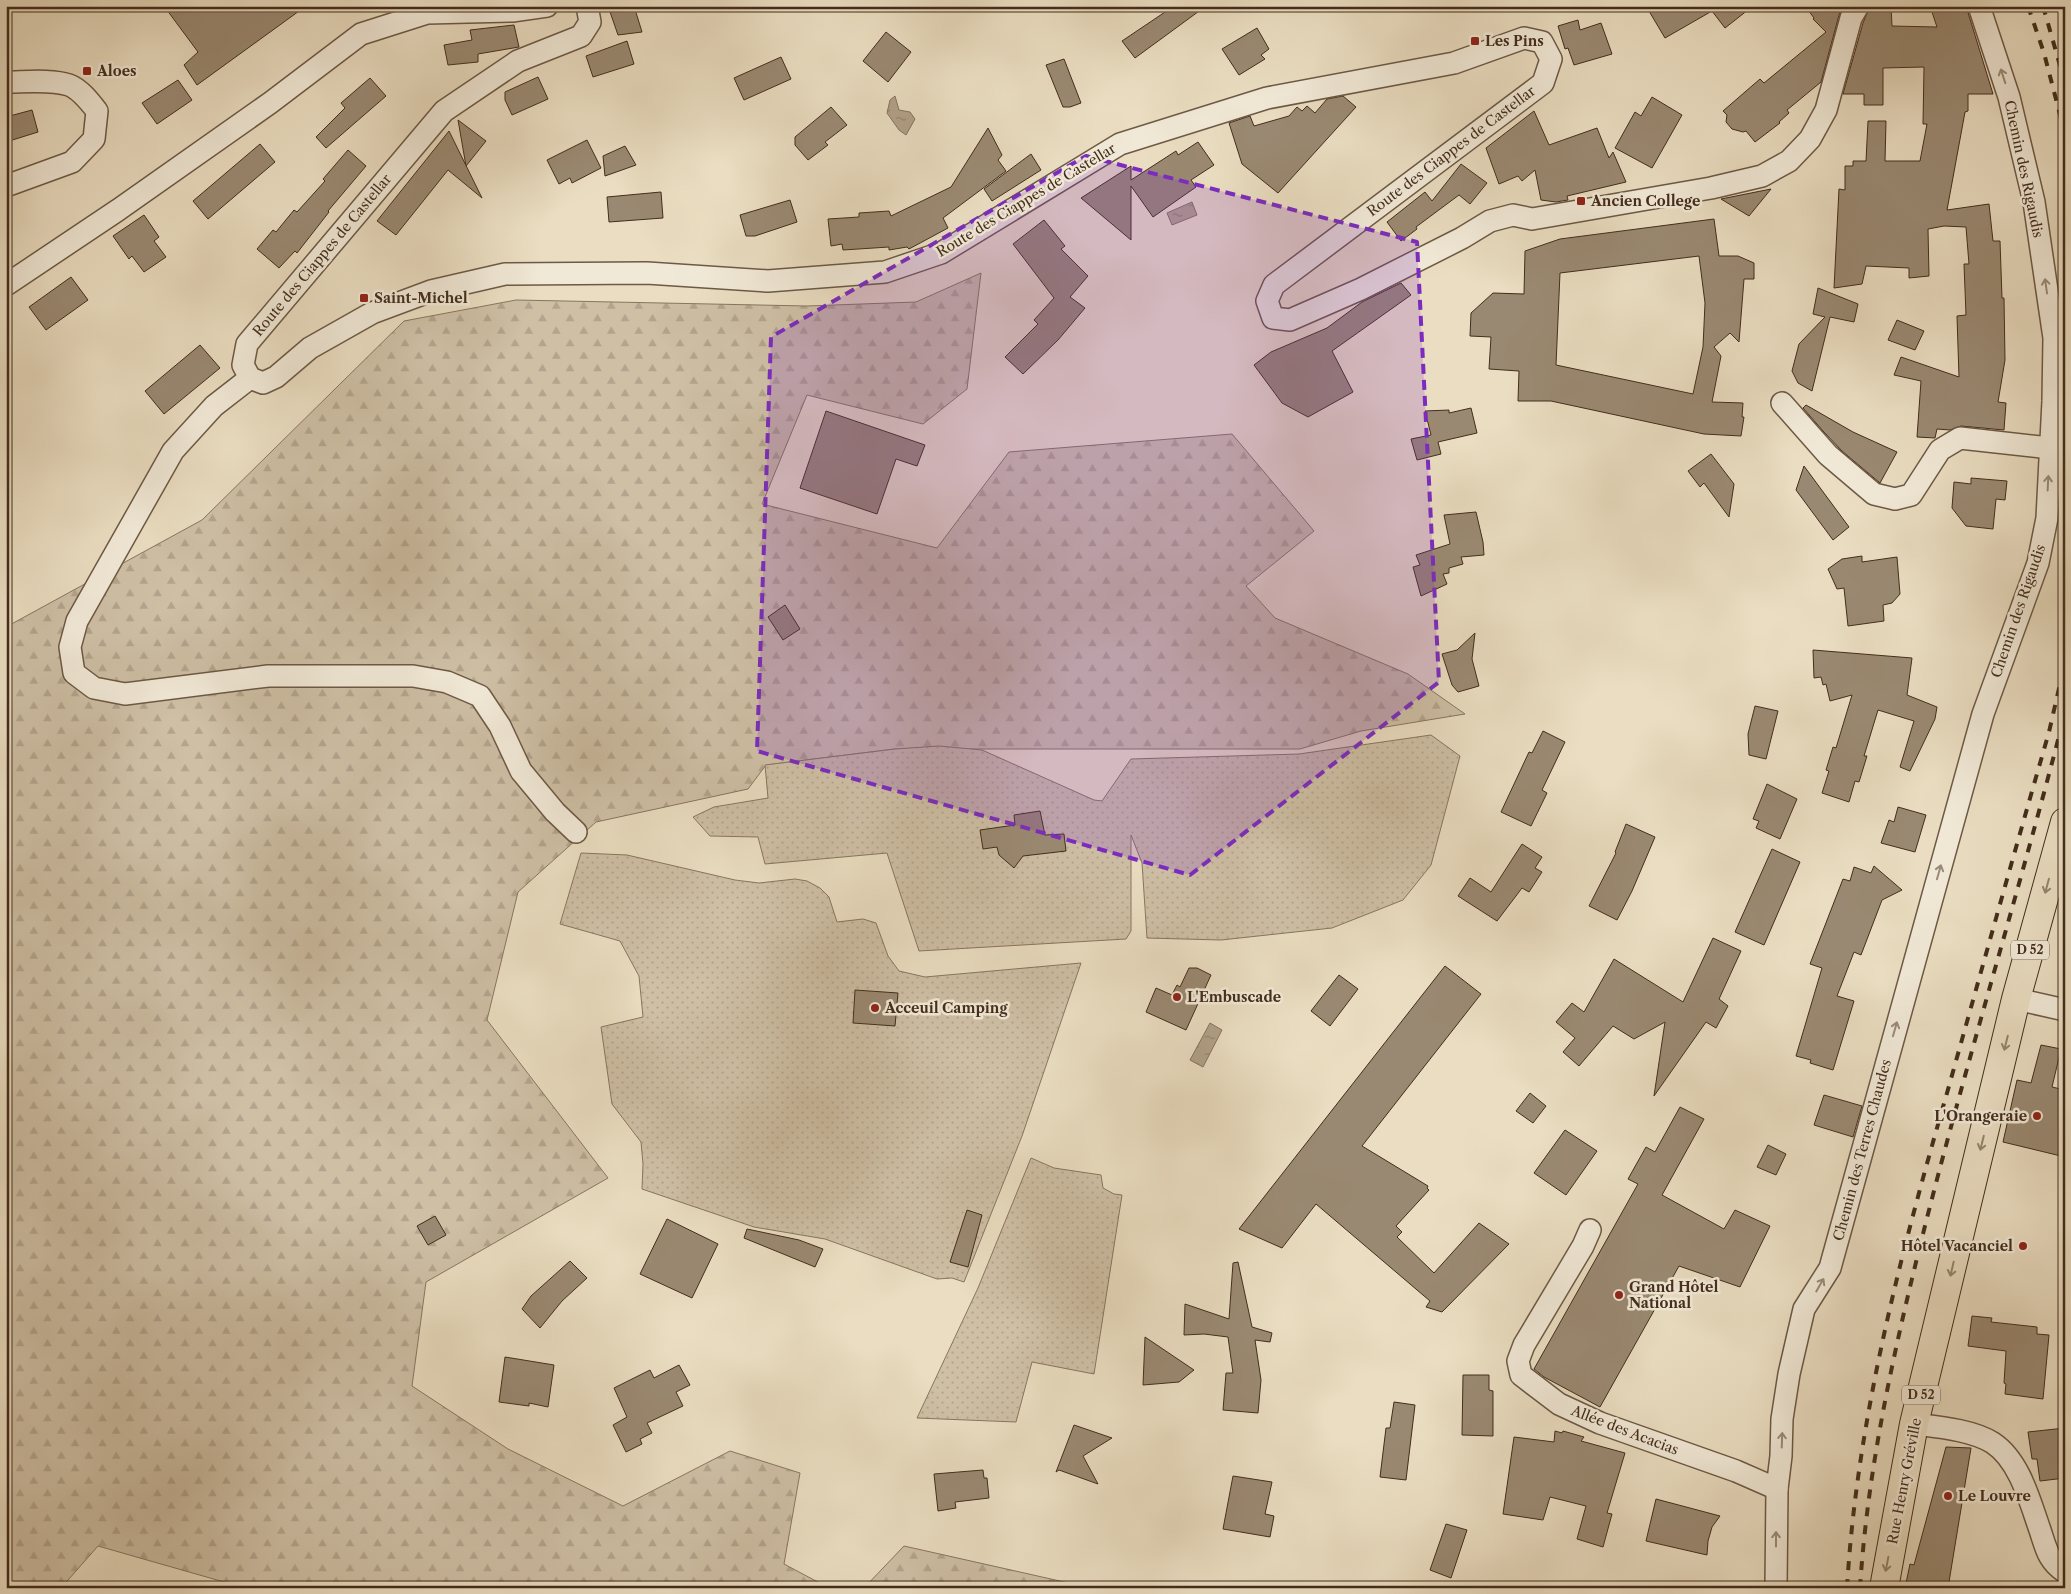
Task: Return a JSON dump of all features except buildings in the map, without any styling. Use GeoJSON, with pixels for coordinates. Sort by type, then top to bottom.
{"type":"FeatureCollection","features":[{"type":"Feature","properties":{"kind":"main road","name":"Rue Henry Gréville"},"geometry":{"type":"LineString","coordinates":[[1884,1588],[1914,1424],[2016,999],[2065,822]]}},
{"type":"Feature","properties":{"kind":"street"},"geometry":{"type":"LineString","coordinates":[[6,284],[118,210],[254,114],[361,34],[427,13],[512,11],[547,6]]}},
{"type":"Feature","properties":{"kind":"street","name":"Route des Ciappes de Castellar"},"geometry":{"type":"LineString","coordinates":[[587,6],[590,22],[581,36],[518,61],[444,111],[248,344],[243,366],[250,378],[263,382],[276,377],[310,348],[372,313],[431,291],[505,274],[647,273],[768,281],[885,272],[941,253],[1120,144],[1267,98],[1454,64],[1524,38],[1542,42],[1551,60],[1543,83],[1274,285],[1266,301],[1273,318],[1290,320],[1361,290],[1490,221],[1513,214],[1532,219],[1711,188],[1762,176],[1789,161],[1810,139],[1826,110],[1851,18],[1858,6]]}},
{"type":"Feature","properties":{"kind":"street","name":"Chemin des Rigaudis"},"geometry":{"type":"LineString","coordinates":[[1979,6],[2009,97],[2034,202],[2054,338],[2050,448],[2053,518],[1983,714]]}},
{"type":"Feature","properties":{"kind":"street"},"geometry":{"type":"LineString","coordinates":[[6,82],[42,82],[69,85],[85,97],[97,111],[94,138],[72,162],[6,186]]}},
{"type":"Feature","properties":{"kind":"street"},"geometry":{"type":"LineString","coordinates":[[250,378],[214,406],[173,451],[77,621],[70,647],[74,673],[94,688],[125,694],[268,676],[413,676],[448,682],[480,696],[500,726],[521,771],[555,812],[576,832]]}},
{"type":"Feature","properties":{"kind":"street"},"geometry":{"type":"LineString","coordinates":[[1782,403],[1828,455],[1874,494],[1895,499],[1911,495],[1940,450],[1960,438],[2050,448]]}},
{"type":"Feature","properties":{"kind":"street","name":"Chemin des Terres Chaudes"},"geometry":{"type":"LineString","coordinates":[[1776,1588],[1777,1489],[1781,1456],[1782,1419],[1804,1308],[1830,1268],[1983,714]]}},
{"type":"Feature","properties":{"kind":"street"},"geometry":{"type":"LineString","coordinates":[[2016,999],[2065,1010]]}},
{"type":"Feature","properties":{"kind":"street","name":"Allée des Acacias"},"geometry":{"type":"LineString","coordinates":[[1590,1230],[1583,1246],[1524,1345],[1518,1361],[1521,1375],[1560,1404],[1600,1423],[1736,1471],[1777,1489]]}},
{"type":"Feature","properties":{"kind":"street"},"geometry":{"type":"LineString","coordinates":[[1914,1424],[1978,1436],[1993,1444],[2007,1457],[2022,1482],[2054,1565],[2065,1572]]}},
{"type":"Feature","properties":{"kind":"highlighted area"},"geometry":{"type":"Polygon","coordinates":[[[1086,156],[1417,242],[1439,682],[1190,875],[757,751],[771,337],[1086,156]]]}},
{"type":"Feature","properties":{"kind":"green space"},"geometry":{"type":"Polygon","coordinates":[[[981,273],[967,389],[923,424],[807,395],[762,504],[937,548],[1009,452],[1232,434],[1314,531],[1246,586],[1275,618],[1408,674],[1465,714],[1361,731],[1300,749],[895,749],[766,765],[748,789],[596,822],[518,892],[487,1020],[608,1178],[426,1282],[412,1386],[508,1449],[623,1506],[730,1451],[800,1473],[784,1564],[829,1588],[245,1588],[98,1546],[61,1588],[6,1588],[6,627],[202,520],[404,321],[516,300],[807,306],[916,302],[981,273]]]}},
{"type":"Feature","properties":{"kind":"green space"},"geometry":{"type":"Polygon","coordinates":[[[1431,735],[1460,756],[1431,865],[1403,900],[1332,928],[1221,940],[1147,938],[1142,863],[1131,835],[1131,931],[1126,939],[919,951],[887,853],[765,864],[758,837],[710,836],[693,817],[714,807],[768,798],[765,765],[895,749],[939,746],[982,750],[1094,800],[1102,801],[1131,759],[1299,754],[1431,735]]]}},
{"type":"Feature","properties":{"kind":"green space"},"geometry":{"type":"Polygon","coordinates":[[[581,853],[627,855],[735,880],[759,883],[795,879],[807,881],[820,888],[829,897],[837,922],[863,919],[876,923],[888,956],[899,971],[925,977],[1081,963],[1022,1136],[964,1282],[952,1278],[937,1279],[825,1239],[754,1227],[642,1189],[643,1164],[641,1142],[612,1104],[601,1027],[643,1017],[639,976],[620,941],[560,924],[581,853]]]}},
{"type":"Feature","properties":{"kind":"green space"},"geometry":{"type":"Polygon","coordinates":[[[1031,1158],[1054,1168],[1101,1175],[1103,1188],[1114,1194],[1122,1195],[1094,1374],[1032,1362],[1016,1422],[917,1418],[978,1288],[1031,1158]]]}},
{"type":"Feature","properties":{"kind":"green space"},"geometry":{"type":"Polygon","coordinates":[[[904,1546],[1091,1588],[864,1588],[904,1546]]]}},
{"type":"Feature","properties":{"kind":"water"},"geometry":{"type":"Polygon","coordinates":[[[895,96],[899,110],[910,112],[915,119],[906,135],[899,130],[887,113],[890,100],[895,96]]]}},
{"type":"Feature","properties":{"kind":"water"},"geometry":{"type":"Polygon","coordinates":[[[1192,202],[1197,215],[1172,225],[1167,213],[1192,202]]]}},
{"type":"Feature","properties":{"kind":"water"},"geometry":{"type":"Polygon","coordinates":[[[1210,1023],[1222,1030],[1203,1067],[1190,1060],[1210,1023]]]}},
{"type":"Feature","properties":{"kind":"railway"},"geometry":{"type":"LineString","coordinates":[[2028,6],[2044,53],[2065,134]]}},
{"type":"Feature","properties":{"kind":"railway"},"geometry":{"type":"LineString","coordinates":[[2043,6],[2065,83]]}},
{"type":"Feature","properties":{"kind":"railway"},"geometry":{"type":"LineString","coordinates":[[1847,1588],[1852,1524],[1861,1460],[1884,1334],[1915,1209],[2049,732],[2065,662]]}},
{"type":"Feature","properties":{"kind":"railway"},"geometry":{"type":"LineString","coordinates":[[1860,1588],[1864,1541],[1877,1446],[1905,1306],[1944,1151],[2065,713]]}},
{"type":"Feature","properties":{"kind":"place","name":"Les Pins"},"geometry":{"type":"Point","coordinates":[1475,41]}},
{"type":"Feature","properties":{"kind":"place","name":"Aloes"},"geometry":{"type":"Point","coordinates":[87,71]}},
{"type":"Feature","properties":{"kind":"place","name":"Ancien College"},"geometry":{"type":"Point","coordinates":[1581,201]}},
{"type":"Feature","properties":{"kind":"place","name":"Saint-Michel"},"geometry":{"type":"Point","coordinates":[364,298]}},
{"type":"Feature","properties":{"kind":"place","name":"L'Embuscade"},"geometry":{"type":"Point","coordinates":[1177,997]}},
{"type":"Feature","properties":{"kind":"place","name":"Acceuil Camping"},"geometry":{"type":"Point","coordinates":[875,1008]}},
{"type":"Feature","properties":{"kind":"place","name":"L'Orangeraie"},"geometry":{"type":"Point","coordinates":[2037,1116]}},
{"type":"Feature","properties":{"kind":"place","name":"Hôtel Vacanciel"},"geometry":{"type":"Point","coordinates":[2023,1246]}},
{"type":"Feature","properties":{"kind":"place","name":"Grand Hôtel National"},"geometry":{"type":"Point","coordinates":[1619,1295]}},
{"type":"Feature","properties":{"kind":"place","name":"Le Louvre"},"geometry":{"type":"Point","coordinates":[1948,1496]}}]}
